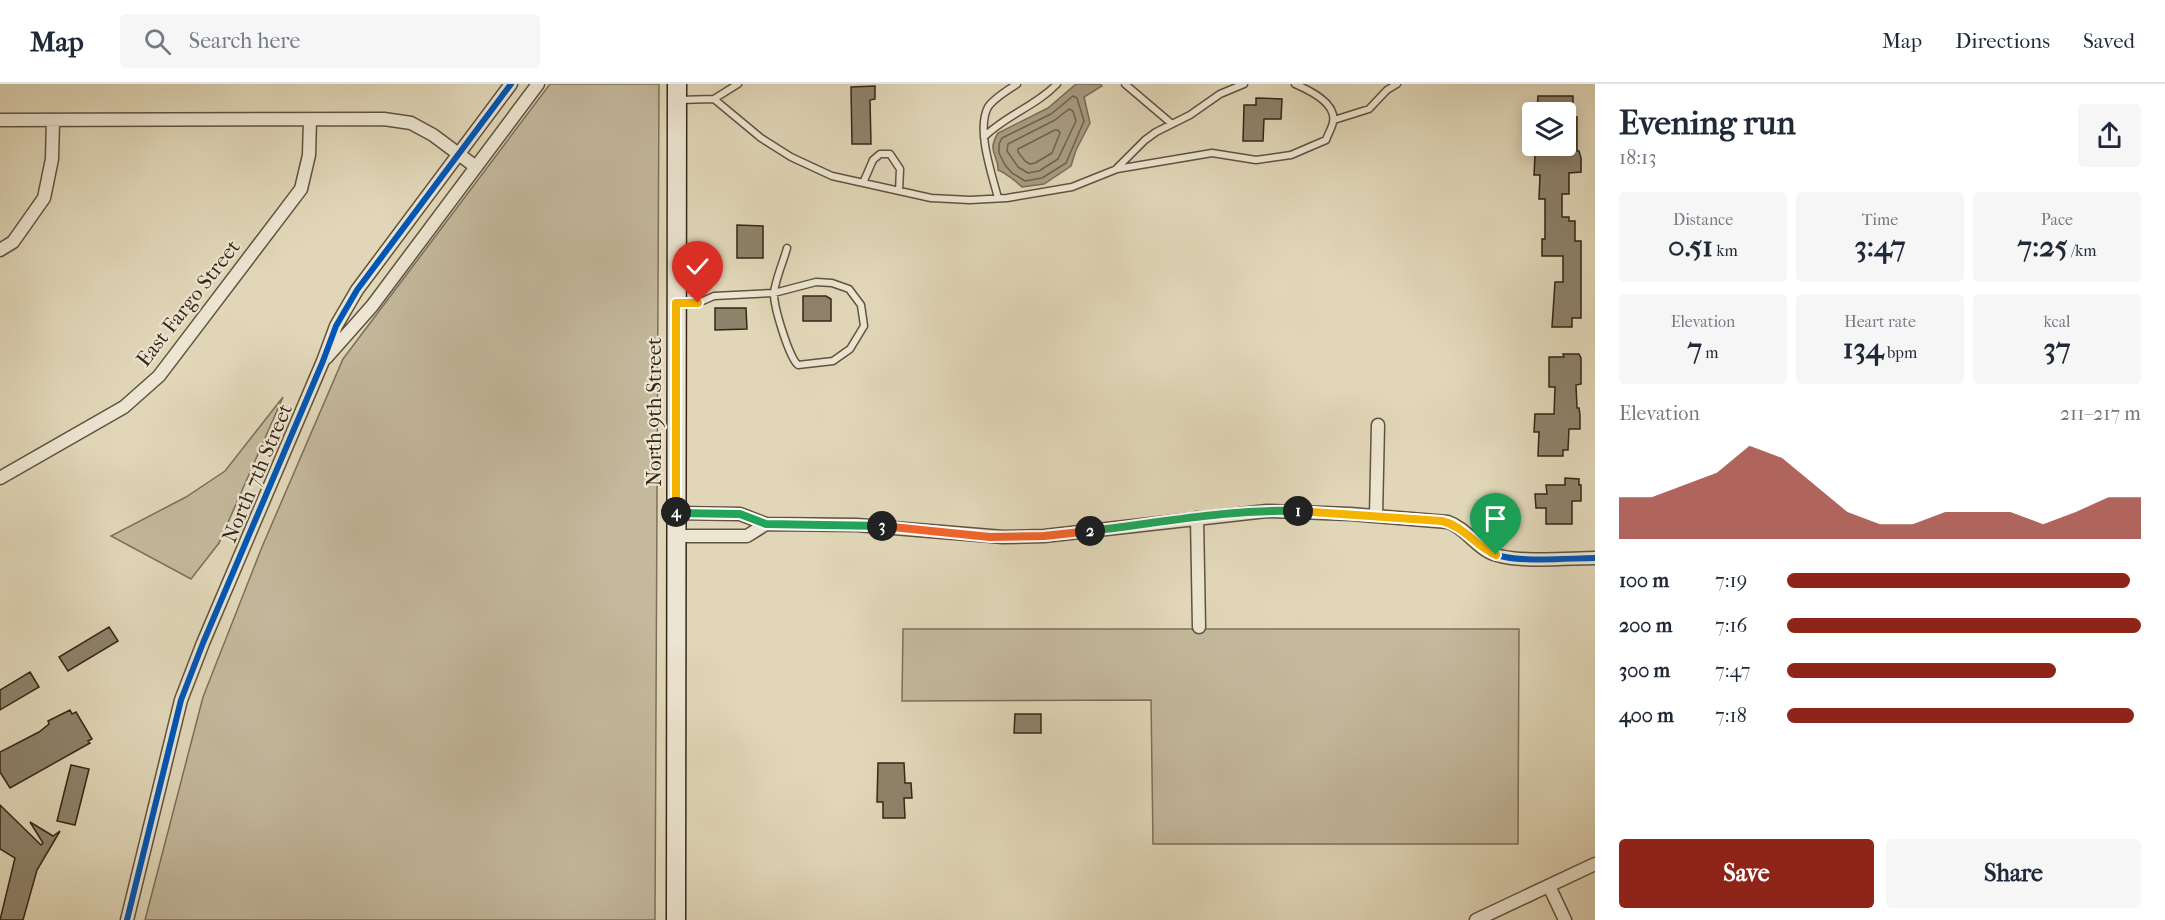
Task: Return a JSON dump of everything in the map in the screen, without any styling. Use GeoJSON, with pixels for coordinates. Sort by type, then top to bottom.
{"type":"FeatureCollection","features":[{"type":"Feature","properties":{"kind":"main road","name":"North 9th Street"},"geometry":{"type":"LineString","coordinates":[[676,920],[677,92]]}},
{"type":"Feature","properties":{"kind":"street","name":"North 7th Street"},"geometry":{"type":"LineString","coordinates":[[127,920],[181,700],[336,326],[357,290],[511,84]]}},
{"type":"Feature","properties":{"kind":"street","name":"North 7th Street"},"geometry":{"type":"LineString","coordinates":[[323,361],[372,306],[537,84]]}},
{"type":"Feature","properties":{"kind":"street"},"geometry":{"type":"LineString","coordinates":[[0,120],[384,119],[411,123],[433,135],[476,167]]}},
{"type":"Feature","properties":{"kind":"street"},"geometry":{"type":"LineString","coordinates":[[0,250],[13,242],[44,198],[52,159],[53,120]]}},
{"type":"Feature","properties":{"kind":"street","name":"East Fargo Street"},"geometry":{"type":"LineString","coordinates":[[0,478],[124,407],[159,376],[300,189],[309,155],[310,120]]}},
{"type":"Feature","properties":{"kind":"street"},"geometry":{"type":"LineString","coordinates":[[1376,516],[1378,425]]}},
{"type":"Feature","properties":{"kind":"street"},"geometry":{"type":"LineString","coordinates":[[676,513],[740,514],[766,524],[857,525],[969,536],[1018,537],[1275,511],[1448,522],[1463,530],[1488,551],[1503,557],[1595,558]]}},
{"type":"Feature","properties":{"kind":"street"},"geometry":{"type":"LineString","coordinates":[[1197,518],[1199,627]]}},
{"type":"Feature","properties":{"kind":"street"},"geometry":{"type":"LineString","coordinates":[[676,536],[742,537],[766,524]]}},
{"type":"Feature","properties":{"kind":"street"},"geometry":{"type":"LineString","coordinates":[[1476,920],[1595,864]]}},
{"type":"Feature","properties":{"kind":"street"},"geometry":{"type":"LineString","coordinates":[[1549,886],[1565,920]]}},
{"type":"Feature","properties":{"kind":"lane"},"geometry":{"type":"LineString","coordinates":[[714,99],[738,84]]}},
{"type":"Feature","properties":{"kind":"lane"},"geometry":{"type":"LineString","coordinates":[[998,198],[984,137],[984,118],[989,105],[1017,84]]}},
{"type":"Feature","properties":{"kind":"lane"},"geometry":{"type":"LineString","coordinates":[[984,137],[996,125],[1047,95],[1057,84]]}},
{"type":"Feature","properties":{"kind":"lane"},"geometry":{"type":"LineString","coordinates":[[1125,84],[1172,124]]}},
{"type":"Feature","properties":{"kind":"lane"},"geometry":{"type":"LineString","coordinates":[[1117,169],[1145,140],[1190,115],[1220,94],[1244,84]]}},
{"type":"Feature","properties":{"kind":"lane"},"geometry":{"type":"LineString","coordinates":[[677,92],[714,99],[761,138],[791,157],[832,176],[931,198],[970,200],[1072,187],[1117,169],[1212,153],[1256,160],[1291,155],[1326,140],[1334,120],[1331,108],[1317,95],[1295,84]]}},
{"type":"Feature","properties":{"kind":"lane"},"geometry":{"type":"LineString","coordinates":[[1334,120],[1369,110],[1387,90],[1397,84]]}},
{"type":"Feature","properties":{"kind":"lane"},"geometry":{"type":"LineString","coordinates":[[863,183],[873,160],[880,154],[890,154],[900,169],[899,191]]}},
{"type":"Feature","properties":{"kind":"lane"},"geometry":{"type":"LineString","coordinates":[[676,303],[698,303],[714,297],[774,293],[816,282],[832,283],[849,289],[861,305],[864,326],[850,349],[833,362],[798,365],[788,349],[774,293],[787,248]]}},
{"type":"Feature","properties":{"kind":"shaded area"},"geometry":{"type":"Polygon","coordinates":[[[550,84],[659,84],[655,920],[145,920],[203,697],[262,547],[343,359],[550,84]]]}},
{"type":"Feature","properties":{"kind":"shaded area"},"geometry":{"type":"Polygon","coordinates":[[[283,397],[219,543],[191,579],[111,536],[186,497],[225,471],[283,397]]]}},
{"type":"Feature","properties":{"kind":"shaded area"},"geometry":{"type":"Polygon","coordinates":[[[903,629],[1519,629],[1518,844],[1153,844],[1151,700],[902,701],[903,629]]]}},
{"type":"Feature","properties":{"kind":"water"},"geometry":{"type":"Polygon","coordinates":[[[1076,84],[1101,84],[1102,86],[1084,97],[1090,123],[1076,150],[1071,166],[1044,184],[1022,187],[998,170],[993,145],[998,133],[1048,108],[1076,84]]]}},
{"type":"Feature","properties":{"kind":"building"},"geometry":{"type":"Polygon","coordinates":[[[875,86],[875,99],[870,100],[871,144],[852,144],[851,87],[875,86]]]}},
{"type":"Feature","properties":{"kind":"building"},"geometry":{"type":"Polygon","coordinates":[[[1538,96],[1573,96],[1573,102],[1538,102],[1538,96]]]}},
{"type":"Feature","properties":{"kind":"building"},"geometry":{"type":"Polygon","coordinates":[[[1256,98],[1282,99],[1281,119],[1264,119],[1263,141],[1243,141],[1244,105],[1256,105],[1256,98]]]}},
{"type":"Feature","properties":{"kind":"building"},"geometry":{"type":"Polygon","coordinates":[[[1577,117],[1577,151],[1581,158],[1581,172],[1569,173],[1569,194],[1562,194],[1562,217],[1569,217],[1569,221],[1575,221],[1575,241],[1581,241],[1581,318],[1572,318],[1572,327],[1552,327],[1555,282],[1563,282],[1563,256],[1542,256],[1542,239],[1545,239],[1545,199],[1539,199],[1540,175],[1534,175],[1535,156],[1576,156],[1577,117]]]}},
{"type":"Feature","properties":{"kind":"building"},"geometry":{"type":"Polygon","coordinates":[[[737,225],[763,226],[763,258],[737,258],[737,225]]]}},
{"type":"Feature","properties":{"kind":"building"},"geometry":{"type":"Polygon","coordinates":[[[803,296],[826,296],[831,299],[831,321],[803,321],[803,296]]]}},
{"type":"Feature","properties":{"kind":"building"},"geometry":{"type":"Polygon","coordinates":[[[715,308],[746,308],[747,329],[715,330],[715,308]]]}},
{"type":"Feature","properties":{"kind":"building"},"geometry":{"type":"Polygon","coordinates":[[[1563,354],[1579,354],[1581,358],[1581,384],[1576,385],[1580,429],[1569,429],[1568,450],[1563,450],[1563,456],[1538,456],[1539,432],[1534,432],[1535,414],[1554,414],[1555,387],[1549,387],[1549,357],[1564,357],[1563,354]]]}},
{"type":"Feature","properties":{"kind":"building"},"geometry":{"type":"Polygon","coordinates":[[[1565,478],[1579,479],[1579,485],[1581,485],[1581,501],[1572,501],[1572,524],[1546,524],[1546,508],[1536,508],[1535,494],[1547,494],[1546,485],[1565,485],[1565,478]]]}},
{"type":"Feature","properties":{"kind":"building"},"geometry":{"type":"Polygon","coordinates":[[[109,627],[118,641],[68,671],[59,657],[109,627]]]}},
{"type":"Feature","properties":{"kind":"building"},"geometry":{"type":"Polygon","coordinates":[[[30,672],[39,687],[0,710],[0,690],[30,672]]]}},
{"type":"Feature","properties":{"kind":"building"},"geometry":{"type":"Polygon","coordinates":[[[70,710],[72,714],[76,712],[92,739],[88,741],[90,743],[10,788],[0,772],[0,752],[39,732],[49,724],[48,721],[70,710]]]}},
{"type":"Feature","properties":{"kind":"building"},"geometry":{"type":"Polygon","coordinates":[[[1015,714],[1041,714],[1041,733],[1014,733],[1015,714]]]}},
{"type":"Feature","properties":{"kind":"building"},"geometry":{"type":"Polygon","coordinates":[[[878,763],[904,763],[905,783],[911,783],[912,798],[904,798],[905,818],[883,818],[883,802],[877,802],[878,763]]]}},
{"type":"Feature","properties":{"kind":"building"},"geometry":{"type":"Polygon","coordinates":[[[71,765],[89,769],[75,825],[57,821],[71,765]]]}},
{"type":"Feature","properties":{"kind":"building"},"geometry":{"type":"Polygon","coordinates":[[[0,805],[41,845],[43,843],[30,822],[53,836],[60,831],[37,870],[23,920],[0,920],[15,858],[0,849],[0,805]]]}},
{"type":"Feature","properties":{"kind":"cycle path"},"geometry":{"type":"LineString","coordinates":[[127,920],[181,700],[336,326],[357,290],[511,84]]}},
{"type":"Feature","properties":{"kind":"cycle path"},"geometry":{"type":"LineString","coordinates":[[676,513],[740,514],[766,524],[857,525],[1003,537],[1044,536],[1267,511],[1350,514],[1448,522],[1489,552],[1499,556],[1540,560],[1595,558]]}},
{"type":"Feature","properties":{"kind":"route"},"geometry":{"type":"LineString","coordinates":[[698,303],[676,303],[676,513],[740,514],[766,524],[883,526],[969,536],[1018,537],[1241,513],[1313,512],[1448,522],[1463,530],[1480,546],[1496,555]]}}]}
